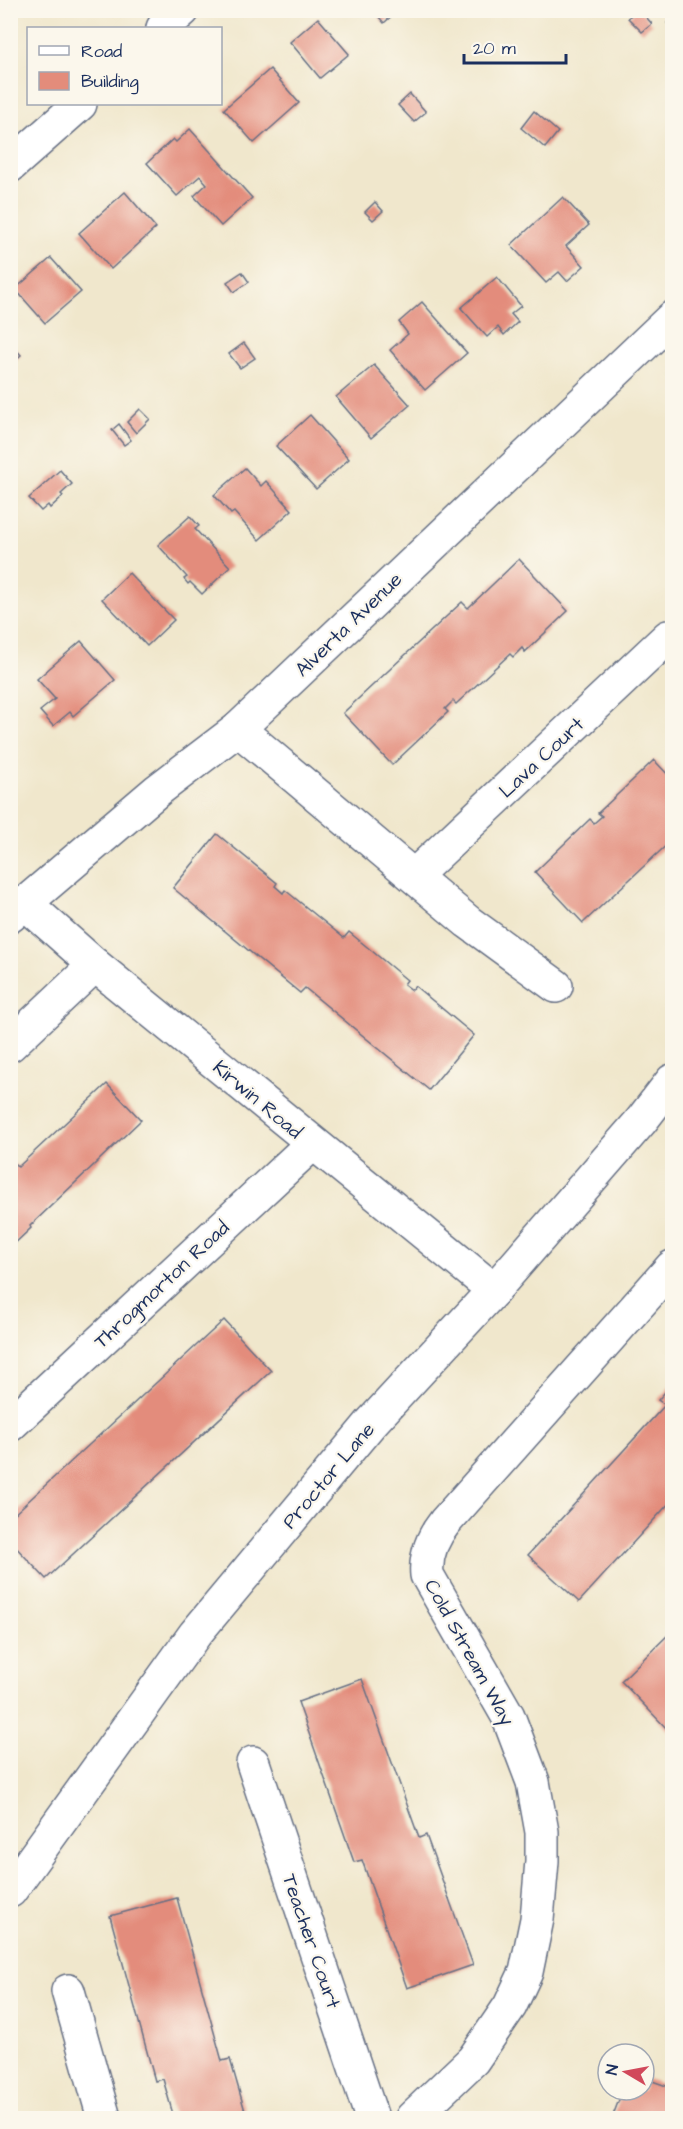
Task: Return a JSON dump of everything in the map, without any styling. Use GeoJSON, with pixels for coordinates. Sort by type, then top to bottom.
{"type":"FeatureCollection","features":[{"type":"Feature","properties":{"kind":"street"},"geometry":{"type":"LineString","coordinates":[[164,27],[183,10]]}},
{"type":"Feature","properties":{"kind":"street"},"geometry":{"type":"LineString","coordinates":[[10,166],[79,105]]}},
{"type":"Feature","properties":{"kind":"street","name":"Alverta Avenue"},"geometry":{"type":"LineString","coordinates":[[18,909],[158,790],[238,729],[672,318]]}},
{"type":"Feature","properties":{"kind":"street","name":"Lava Court"},"geometry":{"type":"LineString","coordinates":[[414,876],[668,637]]}},
{"type":"Feature","properties":{"kind":"street"},"geometry":{"type":"LineString","coordinates":[[238,729],[468,922],[556,986]]}},
{"type":"Feature","properties":{"kind":"street","name":"Kirwin Road"},"geometry":{"type":"LineString","coordinates":[[18,909],[95,964],[312,1144],[494,1290]]}},
{"type":"Feature","properties":{"kind":"street"},"geometry":{"type":"LineString","coordinates":[[10,1045],[95,964]]}},
{"type":"Feature","properties":{"kind":"street","name":"Proctor Lane"},"geometry":{"type":"LineString","coordinates":[[10,1891],[195,1634],[371,1423],[494,1290],[642,1121],[672,1081]]}},
{"type":"Feature","properties":{"kind":"street","name":"Throgmorton Road"},"geometry":{"type":"LineString","coordinates":[[10,1425],[312,1144]]}},
{"type":"Feature","properties":{"kind":"street","name":"Cold Stream Way"},"geometry":{"type":"LineString","coordinates":[[412,2118],[473,2060],[510,2006],[526,1972],[537,1919],[542,1861],[542,1832],[529,1771],[508,1716],[427,1575],[427,1558],[435,1534],[445,1522],[672,1266]]}},
{"type":"Feature","properties":{"kind":"street","name":"Teacher Court"},"geometry":{"type":"LineString","coordinates":[[252,1762],[372,2118]]}},
{"type":"Feature","properties":{"kind":"street"},"geometry":{"type":"LineString","coordinates":[[68,1991],[104,2118]]}},
{"type":"Feature","properties":{"kind":"building"},"geometry":{"type":"Polygon","coordinates":[[[373,10],[398,10],[384,23],[373,10]]]}},
{"type":"Feature","properties":{"kind":"building"},"geometry":{"type":"Polygon","coordinates":[[[636,10],[640,10],[652,24],[642,32],[628,18],[636,10]]]}},
{"type":"Feature","properties":{"kind":"building"},"geometry":{"type":"Polygon","coordinates":[[[672,17],[672,30],[667,23],[672,17]]]}},
{"type":"Feature","properties":{"kind":"building"},"geometry":{"type":"Polygon","coordinates":[[[318,18],[349,54],[320,78],[290,42],[318,18]]]}},
{"type":"Feature","properties":{"kind":"building"},"geometry":{"type":"Polygon","coordinates":[[[270,69],[299,103],[254,143],[224,109],[270,69]]]}},
{"type":"Feature","properties":{"kind":"building"},"geometry":{"type":"Polygon","coordinates":[[[410,94],[426,112],[414,122],[398,105],[410,94]]]}},
{"type":"Feature","properties":{"kind":"building"},"geometry":{"type":"Polygon","coordinates":[[[534,111],[558,132],[545,148],[521,128],[534,111]]]}},
{"type":"Feature","properties":{"kind":"building"},"geometry":{"type":"Polygon","coordinates":[[[190,129],[252,198],[221,226],[194,196],[207,184],[200,176],[177,196],[147,163],[173,139],[176,142],[190,129]]]}},
{"type":"Feature","properties":{"kind":"building"},"geometry":{"type":"Polygon","coordinates":[[[125,192],[156,228],[111,269],[79,233],[125,192]]]}},
{"type":"Feature","properties":{"kind":"building"},"geometry":{"type":"Polygon","coordinates":[[[563,197],[589,225],[566,246],[584,266],[567,281],[559,272],[546,283],[511,245],[563,197]]]}},
{"type":"Feature","properties":{"kind":"building"},"geometry":{"type":"Polygon","coordinates":[[[375,202],[383,211],[373,220],[365,212],[375,202]]]}},
{"type":"Feature","properties":{"kind":"building"},"geometry":{"type":"Polygon","coordinates":[[[51,258],[81,292],[45,323],[15,289],[51,258]]]}},
{"type":"Feature","properties":{"kind":"building"},"geometry":{"type":"Polygon","coordinates":[[[242,272],[249,282],[234,292],[227,282],[242,272]]]}},
{"type":"Feature","properties":{"kind":"building"},"geometry":{"type":"Polygon","coordinates":[[[497,277],[521,306],[511,314],[518,322],[504,335],[498,327],[487,337],[461,308],[497,277]]]}},
{"type":"Feature","properties":{"kind":"building"},"geometry":{"type":"Polygon","coordinates":[[[422,302],[467,353],[425,390],[390,350],[408,334],[399,322],[422,302]]]}},
{"type":"Feature","properties":{"kind":"building"},"geometry":{"type":"Polygon","coordinates":[[[10,343],[21,355],[10,365],[10,343]]]}},
{"type":"Feature","properties":{"kind":"building"},"geometry":{"type":"Polygon","coordinates":[[[244,343],[255,358],[240,368],[229,354],[244,343]]]}},
{"type":"Feature","properties":{"kind":"building"},"geometry":{"type":"Polygon","coordinates":[[[374,365],[410,405],[371,438],[336,397],[374,365]]]}},
{"type":"Feature","properties":{"kind":"building"},"geometry":{"type":"Polygon","coordinates":[[[140,409],[150,419],[136,433],[127,422],[140,409]]]}},
{"type":"Feature","properties":{"kind":"building"},"geometry":{"type":"Polygon","coordinates":[[[310,415],[349,459],[316,489],[276,446],[310,415]]]}},
{"type":"Feature","properties":{"kind":"building"},"geometry":{"type":"Polygon","coordinates":[[[119,424],[131,440],[124,445],[112,430],[119,424]]]}},
{"type":"Feature","properties":{"kind":"building"},"geometry":{"type":"Polygon","coordinates":[[[245,468],[261,486],[266,481],[292,510],[259,540],[234,512],[231,514],[214,495],[245,468]]]}},
{"type":"Feature","properties":{"kind":"building"},"geometry":{"type":"Polygon","coordinates":[[[60,470],[72,484],[50,508],[48,505],[41,511],[29,498],[60,470]]]}},
{"type":"Feature","properties":{"kind":"building"},"geometry":{"type":"Polygon","coordinates":[[[190,516],[199,526],[195,529],[230,567],[202,594],[190,582],[188,584],[184,579],[187,577],[158,545],[190,516]]]}},
{"type":"Feature","properties":{"kind":"building"},"geometry":{"type":"Polygon","coordinates":[[[519,559],[568,611],[525,652],[522,648],[513,657],[510,654],[456,704],[453,701],[445,709],[448,712],[392,765],[343,713],[462,602],[468,608],[519,559]]]}},
{"type":"Feature","properties":{"kind":"building"},"geometry":{"type":"Polygon","coordinates":[[[129,573],[174,620],[147,646],[102,599],[129,573]]]}},
{"type":"Feature","properties":{"kind":"building"},"geometry":{"type":"Polygon","coordinates":[[[81,641],[115,680],[73,716],[70,712],[53,726],[40,711],[55,699],[37,679],[81,641]]]}},
{"type":"Feature","properties":{"kind":"building"},"geometry":{"type":"Polygon","coordinates":[[[654,760],[672,779],[672,840],[583,923],[535,872],[590,819],[594,823],[602,816],[598,813],[654,760]]]}},
{"type":"Feature","properties":{"kind":"building"},"geometry":{"type":"Polygon","coordinates":[[[217,834],[277,883],[275,886],[283,893],[285,890],[344,938],[349,932],[407,980],[404,984],[412,990],[415,986],[474,1035],[429,1090],[305,988],[300,993],[173,888],[217,834]]]}},
{"type":"Feature","properties":{"kind":"building"},"geometry":{"type":"Polygon","coordinates":[[[107,1084],[141,1120],[10,1248],[10,1167],[14,1163],[18,1167],[107,1084]]]}},
{"type":"Feature","properties":{"kind":"building"},"geometry":{"type":"Polygon","coordinates":[[[224,1320],[271,1371],[46,1579],[10,1541],[10,1518],[224,1320]]]}},
{"type":"Feature","properties":{"kind":"building"},"geometry":{"type":"Polygon","coordinates":[[[672,1384],[672,1500],[579,1602],[528,1555],[665,1405],[658,1400],[672,1384]]]}},
{"type":"Feature","properties":{"kind":"building"},"geometry":{"type":"Polygon","coordinates":[[[672,1631],[672,1728],[669,1731],[621,1681],[672,1631]]]}},
{"type":"Feature","properties":{"kind":"building"},"geometry":{"type":"Polygon","coordinates":[[[362,1679],[419,1838],[426,1835],[473,1965],[407,1988],[362,1860],[354,1862],[298,1702],[362,1679]]]}},
{"type":"Feature","properties":{"kind":"building"},"geometry":{"type":"Polygon","coordinates":[[[177,1898],[222,2061],[230,2059],[247,2118],[174,2118],[163,2079],[155,2081],[110,1916],[177,1898]]]}},
{"type":"Feature","properties":{"kind":"building"},"geometry":{"type":"Polygon","coordinates":[[[656,2082],[672,2088],[672,2118],[612,2118],[618,2102],[656,2102],[656,2082]]]}}]}
